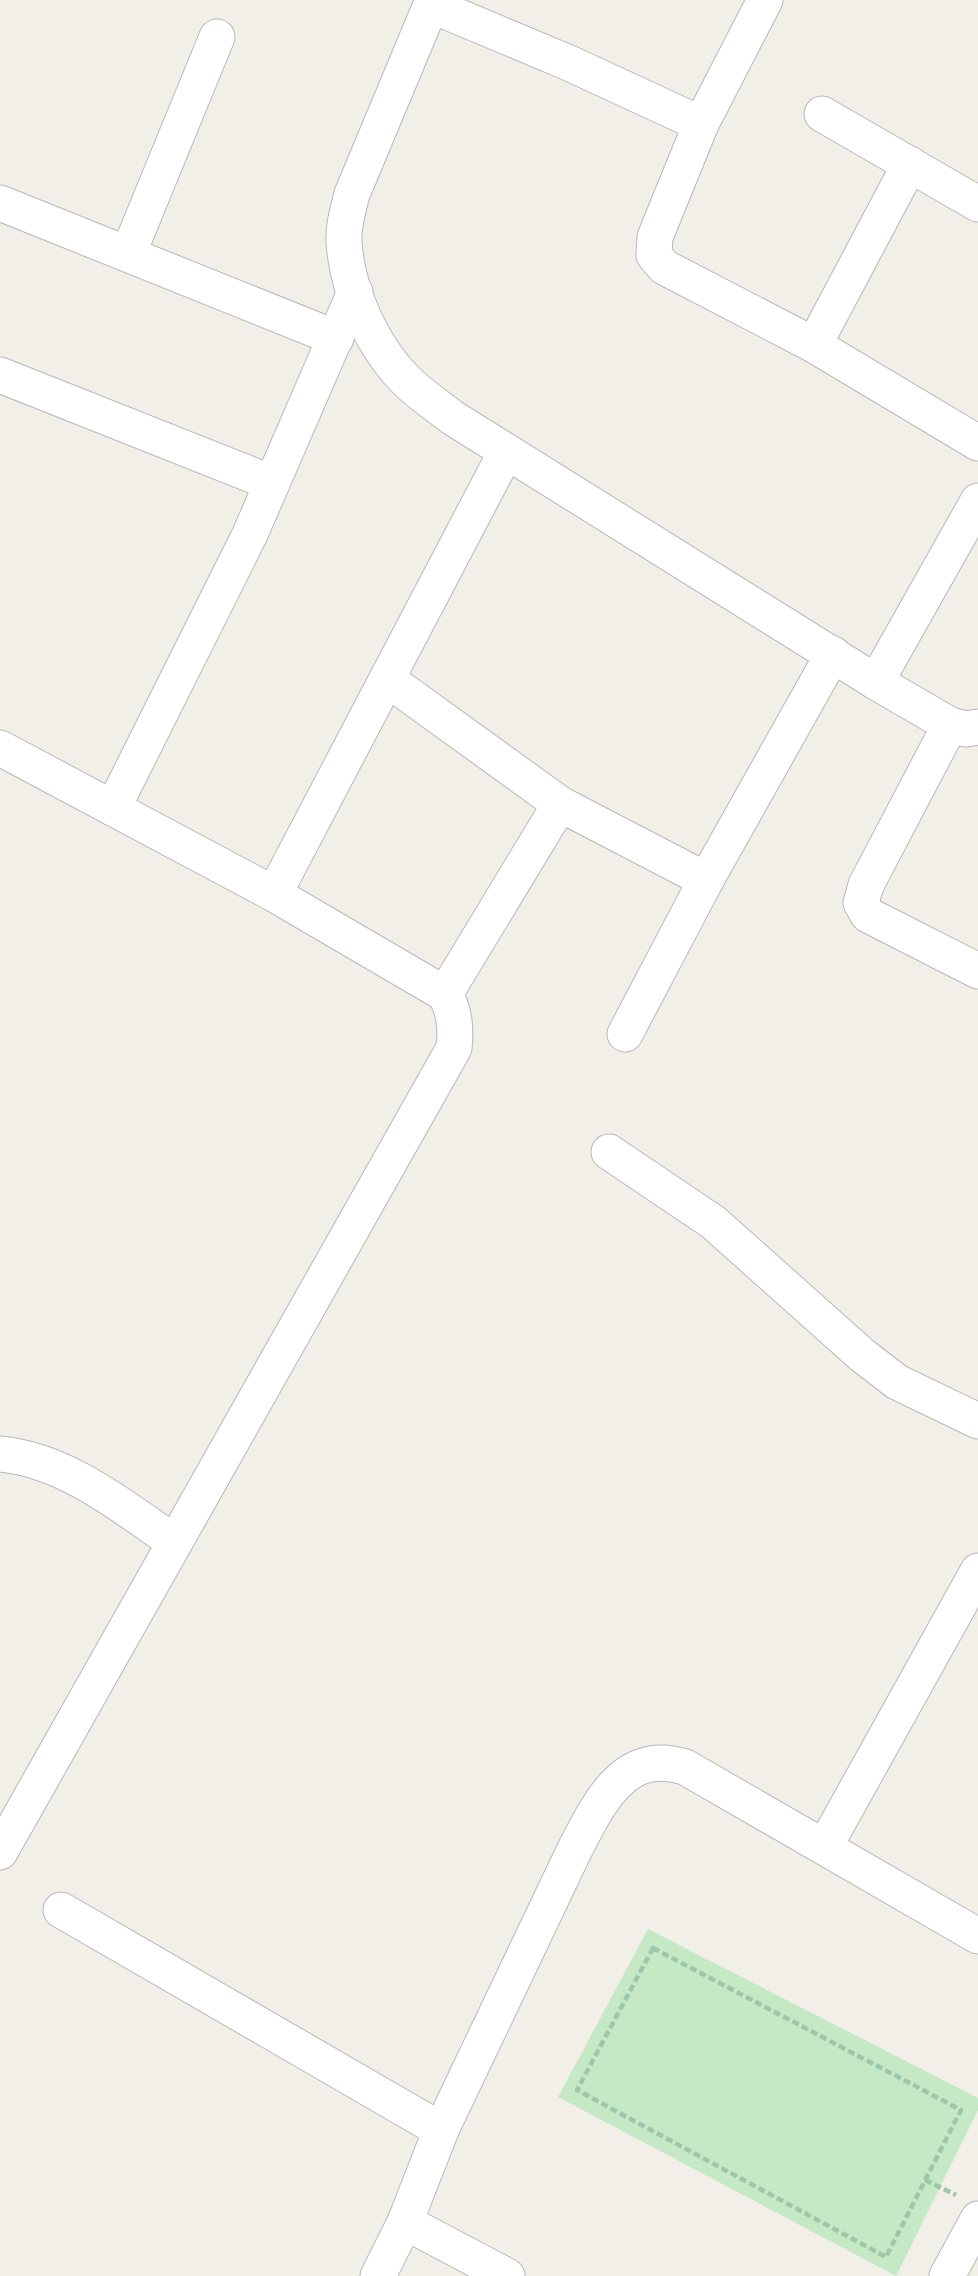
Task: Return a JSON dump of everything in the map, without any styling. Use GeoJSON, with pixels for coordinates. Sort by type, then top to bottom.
{"type":"FeatureCollection","features":[{"type":"Feature","properties":{"kind":"street"},"geometry":{"type":"LineString","coordinates":[[765,0],[701,124],[655,237],[654,255],[664,267],[814,345],[978,443]]}},
{"type":"Feature","properties":{"kind":"street"},"geometry":{"type":"LineString","coordinates":[[701,124],[432,3],[352,194],[344,239],[355,292],[378,342],[411,385],[506,452],[876,682],[964,726],[866,885],[861,903],[867,915],[978,971]]}},
{"type":"Feature","properties":{"kind":"street"},"geometry":{"type":"LineString","coordinates":[[128,254],[217,37]]}},
{"type":"Feature","properties":{"kind":"street"},"geometry":{"type":"LineString","coordinates":[[822,114],[978,204]]}},
{"type":"Feature","properties":{"kind":"street"},"geometry":{"type":"LineString","coordinates":[[814,345],[910,163]]}},
{"type":"Feature","properties":{"kind":"street"},"geometry":{"type":"LineString","coordinates":[[0,202],[336,338]]}},
{"type":"Feature","properties":{"kind":"street"},"geometry":{"type":"LineString","coordinates":[[113,808],[272,484],[355,292]]}},
{"type":"Feature","properties":{"kind":"street"},"geometry":{"type":"LineString","coordinates":[[0,375],[272,484]]}},
{"type":"Feature","properties":{"kind":"street"},"geometry":{"type":"LineString","coordinates":[[274,894],[506,452]]}},
{"type":"Feature","properties":{"kind":"street"},"geometry":{"type":"LineString","coordinates":[[876,682],[978,501]]}},
{"type":"Feature","properties":{"kind":"street"},"geometry":{"type":"LineString","coordinates":[[625,1034],[706,880],[833,654]]}},
{"type":"Feature","properties":{"kind":"street"},"geometry":{"type":"LineString","coordinates":[[387,679],[560,804],[706,880]]}},
{"type":"Feature","properties":{"kind":"street"},"geometry":{"type":"LineString","coordinates":[[0,748],[274,894],[445,994],[454,1019],[454,1048],[2,1845]]}},
{"type":"Feature","properties":{"kind":"street"},"geometry":{"type":"LineString","coordinates":[[445,994],[560,804]]}},
{"type":"Feature","properties":{"kind":"street"},"geometry":{"type":"LineString","coordinates":[[609,1152],[713,1222],[862,1355],[897,1382],[978,1421]]}},
{"type":"Feature","properties":{"kind":"street"},"geometry":{"type":"LineString","coordinates":[[0,1454],[46,1464],[112,1499],[174,1542]]}},
{"type":"Feature","properties":{"kind":"street"},"geometry":{"type":"LineString","coordinates":[[825,1846],[978,1571]]}},
{"type":"Feature","properties":{"kind":"street"},"geometry":{"type":"LineString","coordinates":[[378,2276],[405,2222],[442,2130],[575,1849],[593,1815],[625,1773],[656,1761],[685,1767],[978,1936]]}},
{"type":"Feature","properties":{"kind":"street"},"geometry":{"type":"LineString","coordinates":[[61,1910],[442,2130]]}},
{"type":"Feature","properties":{"kind":"street"},"geometry":{"type":"LineString","coordinates":[[947,2276],[978,2219]]}},
{"type":"Feature","properties":{"kind":"street"},"geometry":{"type":"LineString","coordinates":[[405,2222],[507,2276]]}},
{"type":"Feature","properties":{"kind":"path"},"geometry":{"type":"LineString","coordinates":[[653,1948],[961,2110],[886,2257],[578,2090],[653,1948]]}},
{"type":"Feature","properties":{"kind":"green space"},"geometry":{"type":"Polygon","coordinates":[[[648,1929],[978,2098],[978,2110],[896,2276],[558,2097],[648,1929]]]}}]}
